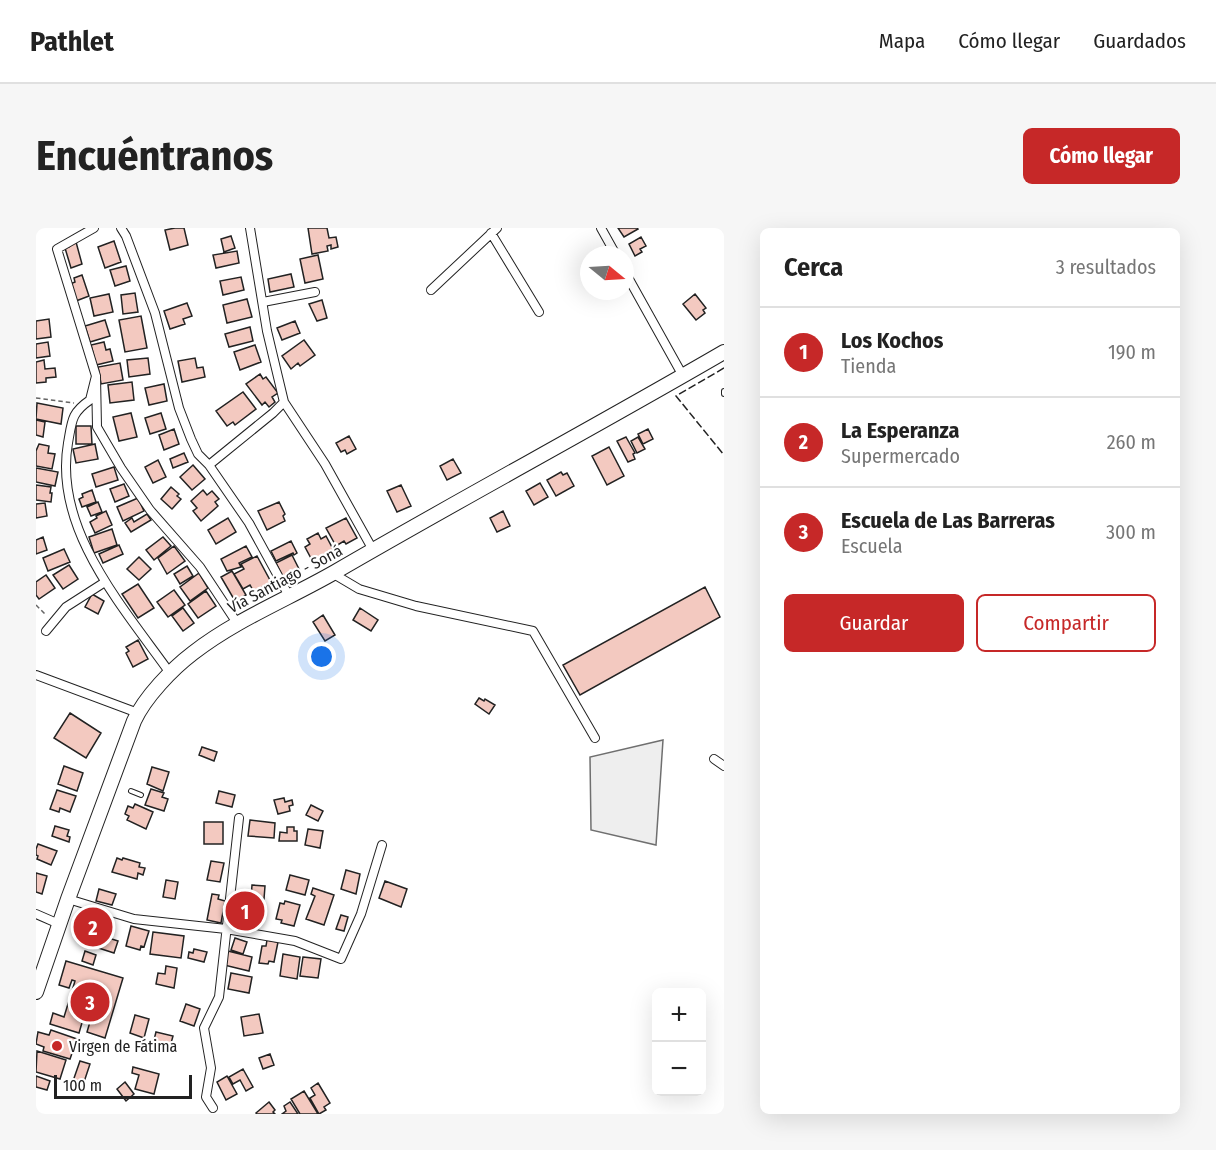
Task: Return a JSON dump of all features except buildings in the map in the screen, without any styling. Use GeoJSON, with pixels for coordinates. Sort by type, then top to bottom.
{"type":"FeatureCollection","features":[{"type":"Feature","properties":{"kind":"main road","name":"Vía Santiago - Soná"},"geometry":{"type":"LineString","coordinates":[[36,992],[138,713],[170,673],[193,653],[237,623],[332,573],[724,352]]}},
{"type":"Feature","properties":{"kind":"street"},"geometry":{"type":"LineString","coordinates":[[94,228],[57,249],[96,376],[98,427],[121,468],[150,510],[200,567],[237,623]]}},
{"type":"Feature","properties":{"kind":"street"},"geometry":{"type":"LineString","coordinates":[[121,228],[155,313],[179,408],[198,454],[209,465],[249,523],[289,596]]}},
{"type":"Feature","properties":{"kind":"street"},"geometry":{"type":"LineString","coordinates":[[250,228],[267,331],[284,402],[325,464],[373,550]]}},
{"type":"Feature","properties":{"kind":"street"},"geometry":{"type":"LineString","coordinates":[[601,228],[611,246]]}},
{"type":"Feature","properties":{"kind":"street"},"geometry":{"type":"LineString","coordinates":[[431,290],[494,231],[539,312]]}},
{"type":"Feature","properties":{"kind":"street"},"geometry":{"type":"LineString","coordinates":[[634,288],[683,376]]}},
{"type":"Feature","properties":{"kind":"street"},"geometry":{"type":"LineString","coordinates":[[263,302],[315,292]]}},
{"type":"Feature","properties":{"kind":"street"},"geometry":{"type":"LineString","coordinates":[[96,376],[90,400],[78,408],[73,419],[66,454],[65,475],[74,518],[105,582],[170,673]]}},
{"type":"Feature","properties":{"kind":"street"},"geometry":{"type":"LineString","coordinates":[[209,465],[284,402]]}},
{"type":"Feature","properties":{"kind":"street"},"geometry":{"type":"LineString","coordinates":[[332,573],[359,589],[416,606],[532,631],[595,738]]}},
{"type":"Feature","properties":{"kind":"street"},"geometry":{"type":"LineString","coordinates":[[46,631],[66,607],[105,582]]}},
{"type":"Feature","properties":{"kind":"street"},"geometry":{"type":"LineString","coordinates":[[36,675],[138,713]]}},
{"type":"Feature","properties":{"kind":"street"},"geometry":{"type":"LineString","coordinates":[[714,759],[724,766]]}},
{"type":"Feature","properties":{"kind":"street"},"geometry":{"type":"LineString","coordinates":[[213,1108],[206,1096],[211,1068],[204,1028],[219,997],[239,818]]}},
{"type":"Feature","properties":{"kind":"street"},"geometry":{"type":"LineString","coordinates":[[68,900],[134,919],[226,928],[295,941],[341,959],[361,914],[382,845]]}},
{"type":"Feature","properties":{"kind":"street"},"geometry":{"type":"LineString","coordinates":[[36,914],[59,924]]}},
{"type":"Feature","properties":{"kind":"lane"},"geometry":{"type":"LineString","coordinates":[[131,791],[141,795]]}},
{"type":"Feature","properties":{"kind":"path"},"geometry":{"type":"LineString","coordinates":[[36,398],[83,405]]}},
{"type":"Feature","properties":{"kind":"path"},"geometry":{"type":"LineString","coordinates":[[36,604],[53,622]]}},
{"type":"Feature","properties":{"kind":"shaded area"},"geometry":{"type":"Polygon","coordinates":[[[663,740],[656,845],[591,830],[590,757],[663,740]]]}},
{"type":"Feature","properties":{"kind":"fence"},"geometry":{"type":"LineString","coordinates":[[724,368],[676,396],[724,455]]}},
{"type":"Feature","properties":{"kind":"place","name":"Los Kochos"},"geometry":{"type":"Point","coordinates":[245,911]}},
{"type":"Feature","properties":{"kind":"place","name":"La Esperanza"},"geometry":{"type":"Point","coordinates":[93,927]}},
{"type":"Feature","properties":{"kind":"place","name":"Escuela de Las Barreras"},"geometry":{"type":"Point","coordinates":[90,1002]}},
{"type":"Feature","properties":{"kind":"place","name":"Virgen de Fátima"},"geometry":{"type":"Point","coordinates":[57,1046]}}]}
